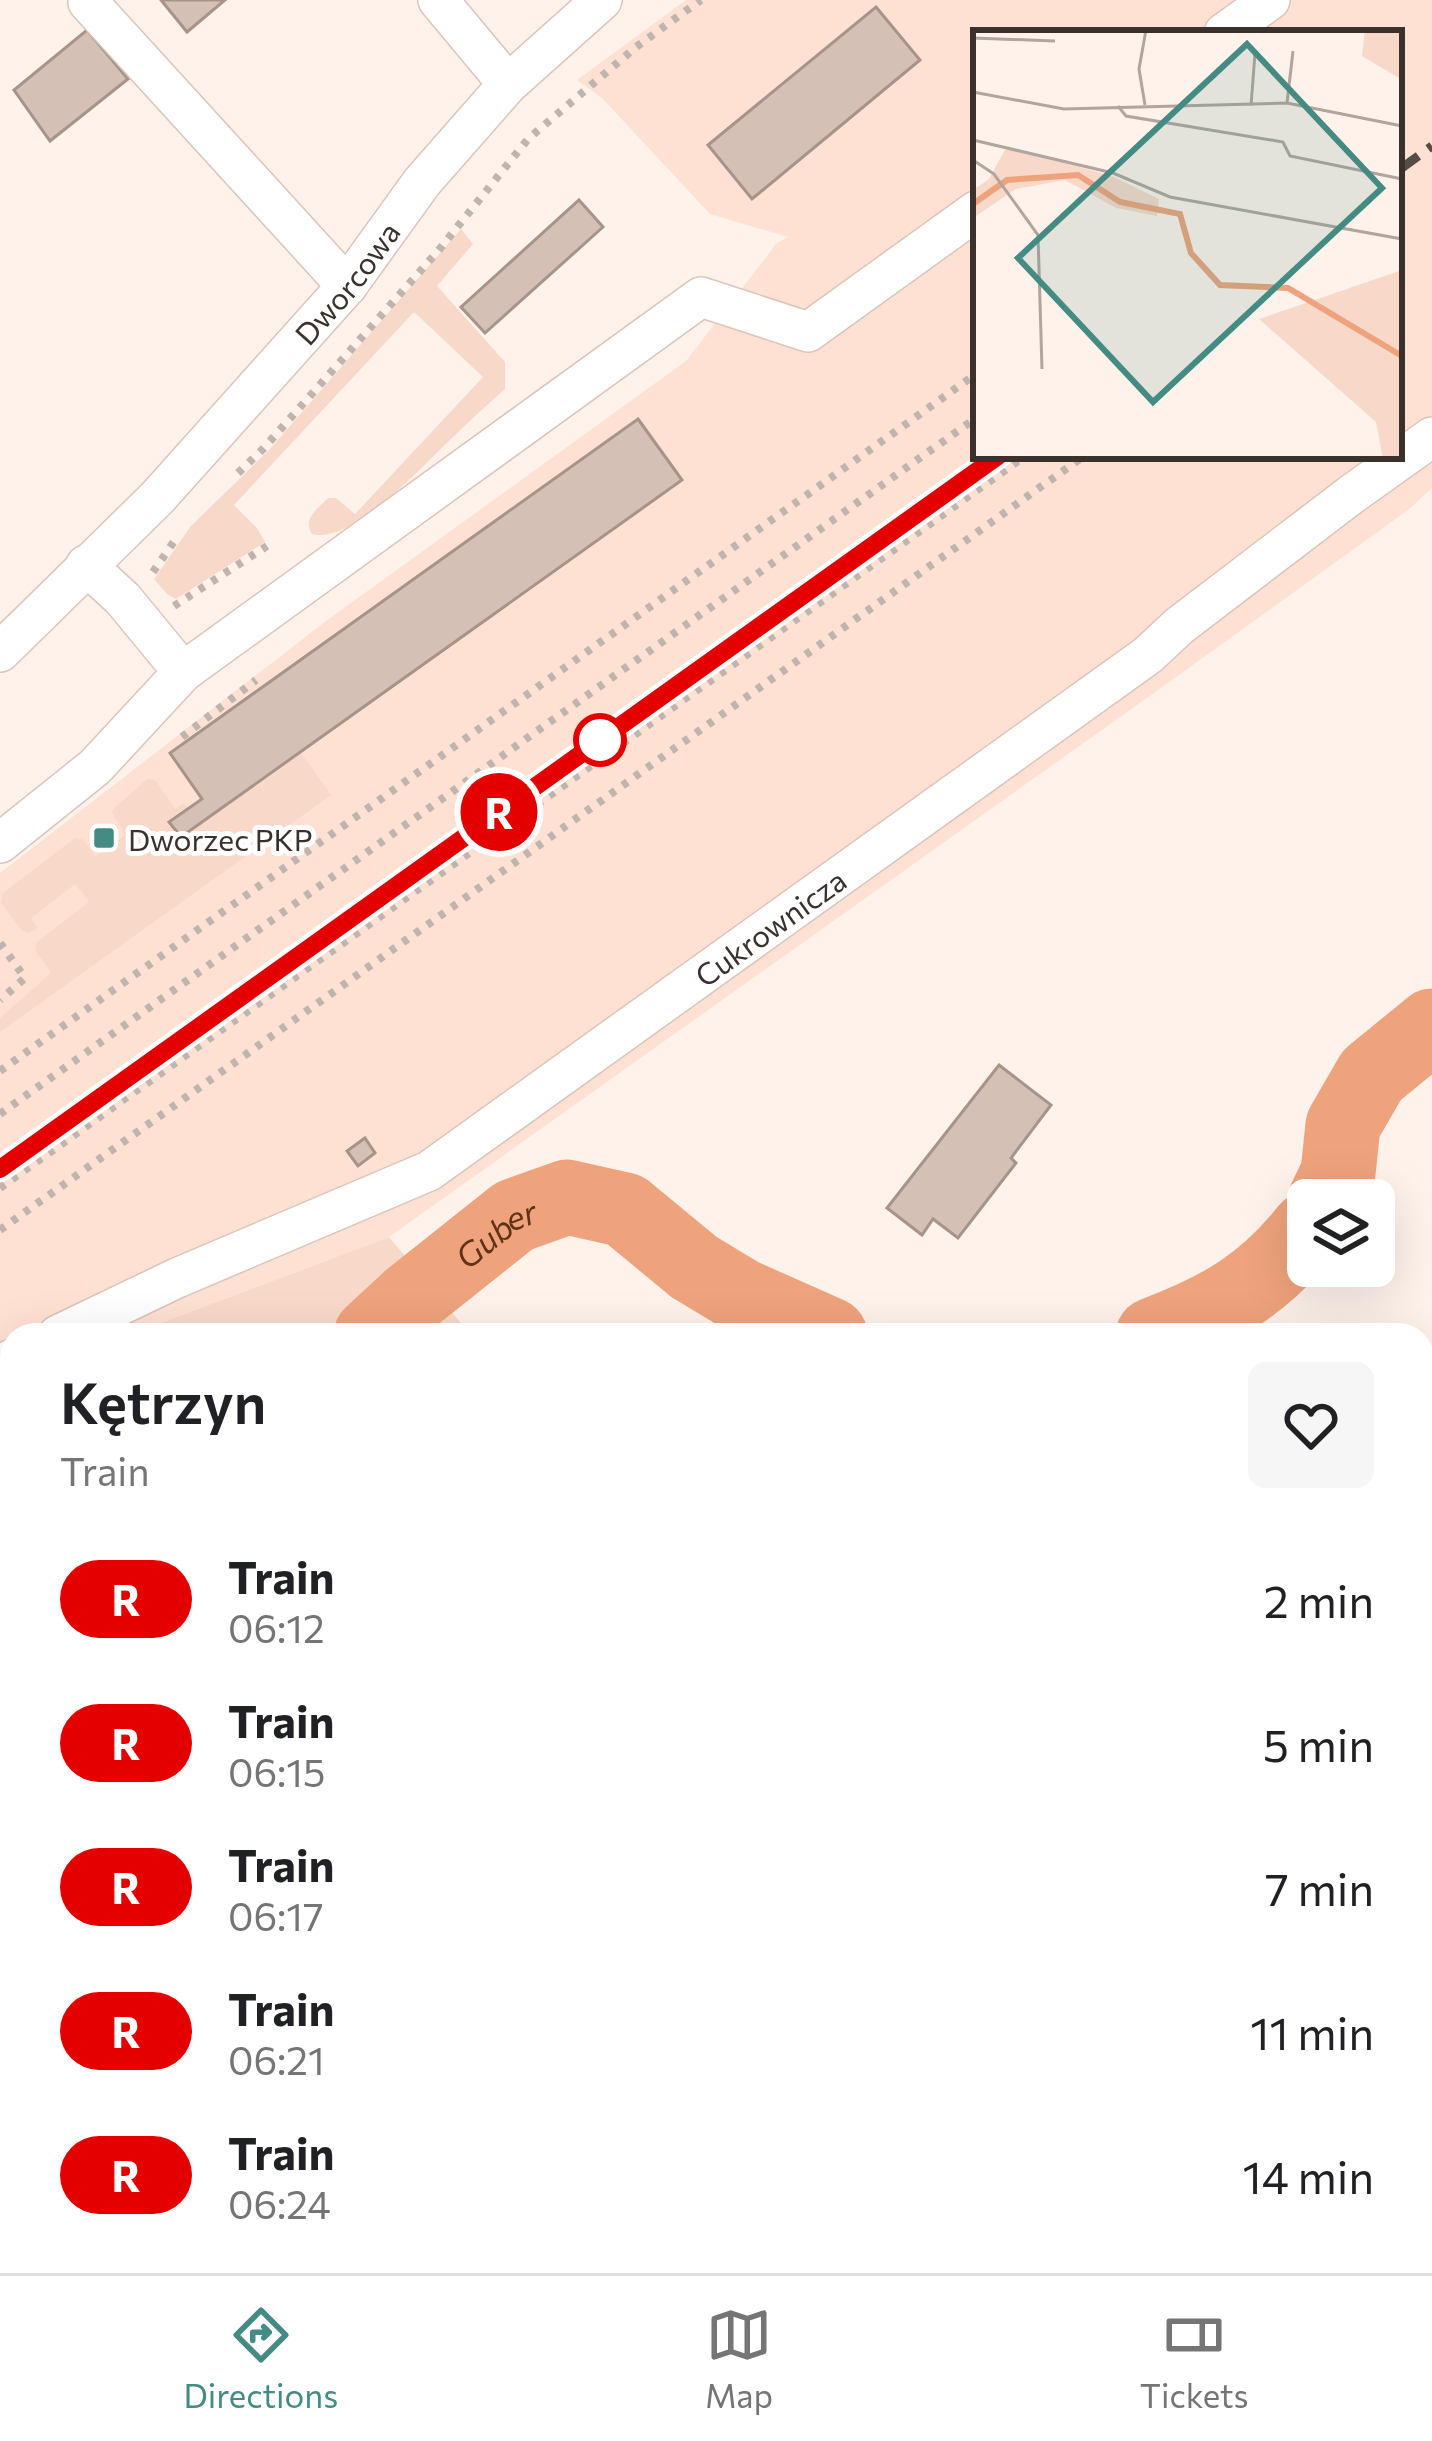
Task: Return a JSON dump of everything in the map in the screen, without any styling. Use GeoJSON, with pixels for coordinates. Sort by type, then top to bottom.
{"type":"FeatureCollection","features":[{"type":"Feature","properties":{"kind":"street"},"geometry":{"type":"LineString","coordinates":[[438,0],[508,84]]}},
{"type":"Feature","properties":{"kind":"street","name":"Dworcowa"},"geometry":{"type":"LineString","coordinates":[[0,652],[157,498],[347,286],[422,182],[508,84],[602,0]]}},
{"type":"Feature","properties":{"kind":"street"},"geometry":{"type":"LineString","coordinates":[[1228,30],[1270,0]]}},
{"type":"Feature","properties":{"kind":"street"},"geometry":{"type":"LineString","coordinates":[[88,2],[347,286]]}},
{"type":"Feature","properties":{"kind":"street"},"geometry":{"type":"LineString","coordinates":[[0,843],[95,766],[183,672],[700,297],[808,332],[973,213]]}},
{"type":"Feature","properties":{"kind":"street","name":"Cukrownicza"},"geometry":{"type":"LineString","coordinates":[[83,1323],[429,1171],[1148,656],[1196,613],[1432,437]]}},
{"type":"Feature","properties":{"kind":"street"},"geometry":{"type":"LineString","coordinates":[[86,565],[123,599],[183,672]]}},
{"type":"Feature","properties":{"kind":"path"},"geometry":{"type":"LineString","coordinates":[[234,477],[438,251],[528,140],[636,46],[701,0]]}},
{"type":"Feature","properties":{"kind":"path"},"geometry":{"type":"LineString","coordinates":[[0,1071],[973,376]]}},
{"type":"Feature","properties":{"kind":"path"},"geometry":{"type":"LineString","coordinates":[[0,1114],[973,420]]}},
{"type":"Feature","properties":{"kind":"path"},"geometry":{"type":"LineString","coordinates":[[0,1188],[1021,459]]}},
{"type":"Feature","properties":{"kind":"path"},"geometry":{"type":"LineString","coordinates":[[0,1230],[1080,459]]}},
{"type":"Feature","properties":{"kind":"path"},"geometry":{"type":"LineString","coordinates":[[147,581],[183,529]]}},
{"type":"Feature","properties":{"kind":"path"},"geometry":{"type":"LineString","coordinates":[[165,606],[170,608],[267,547]]}},
{"type":"Feature","properties":{"kind":"path"},"geometry":{"type":"LineString","coordinates":[[0,943],[26,978],[0,1000]]}},
{"type":"Feature","properties":{"kind":"shaded area"},"geometry":{"type":"Polygon","coordinates":[[[686,0],[1432,0],[1432,488],[1161,688],[389,1237],[161,1323],[0,1323],[0,873],[326,621],[686,361],[777,243],[788,237],[710,214],[602,98],[577,80],[686,0]]]}},
{"type":"Feature","properties":{"kind":"shaded area"},"geometry":{"type":"Polygon","coordinates":[[[461,229],[473,244],[437,286],[505,362],[505,389],[366,516],[328,534],[312,534],[310,518],[328,498],[336,498],[355,514],[483,377],[414,312],[234,505],[265,542],[176,599],[167,594],[154,579],[191,526],[270,449],[461,229]]]}},
{"type":"Feature","properties":{"kind":"shaded area"},"geometry":{"type":"Polygon","coordinates":[[[301,753],[331,795],[0,1032],[0,1018],[51,973],[35,950],[37,942],[89,902],[75,884],[31,918],[38,928],[29,933],[22,931],[1,903],[3,893],[75,838],[82,839],[96,856],[125,835],[111,811],[147,779],[155,780],[175,809],[184,803],[188,809],[215,814],[301,753]]]}},
{"type":"Feature","properties":{"kind":"shaded area"},"geometry":{"type":"Polygon","coordinates":[[[389,1237],[461,1323],[161,1323],[389,1237]]]}},
{"type":"Feature","properties":{"kind":"building"},"geometry":{"type":"Polygon","coordinates":[[[161,0],[225,0],[187,32],[161,0]]]}},
{"type":"Feature","properties":{"kind":"building"},"geometry":{"type":"Polygon","coordinates":[[[876,7],[920,60],[752,199],[708,145],[876,7]]]}},
{"type":"Feature","properties":{"kind":"building"},"geometry":{"type":"Polygon","coordinates":[[[87,30],[128,79],[50,141],[14,90],[87,30]]]}},
{"type":"Feature","properties":{"kind":"building"},"geometry":{"type":"Polygon","coordinates":[[[579,200],[603,227],[485,333],[461,307],[579,200]]]}},
{"type":"Feature","properties":{"kind":"building"},"geometry":{"type":"Polygon","coordinates":[[[638,419],[682,480],[181,837],[169,822],[202,799],[170,753],[638,419]]]}},
{"type":"Feature","properties":{"kind":"building"},"geometry":{"type":"Polygon","coordinates":[[[999,1065],[1051,1105],[1011,1158],[1016,1163],[958,1238],[933,1219],[922,1235],[887,1208],[999,1065]]]}},
{"type":"Feature","properties":{"kind":"building"},"geometry":{"type":"Polygon","coordinates":[[[365,1138],[375,1153],[358,1166],[347,1151],[365,1138]]]}},
{"type":"Feature","properties":{"kind":"waterway","name":"Guber"},"geometry":{"type":"LineString","coordinates":[[1335,1179],[1343,1125],[1372,1075],[1432,1026]]}},
{"type":"Feature","properties":{"kind":"waterway","name":"Guber"},"geometry":{"type":"LineString","coordinates":[[384,1323],[514,1216],[567,1197],[625,1210],[694,1267],[742,1296],[803,1323]]}},
{"type":"Feature","properties":{"kind":"waterway","name":"Guber"},"geometry":{"type":"LineString","coordinates":[[1182,1323],[1239,1294],[1287,1253]]}},
{"type":"Feature","properties":{"kind":"railway"},"geometry":{"type":"LineString","coordinates":[[1402,168],[1432,146]]}},
{"type":"Feature","properties":{"kind":"railway"},"geometry":{"type":"LineString","coordinates":[[0,1169],[994,459]]}},
{"type":"Feature","properties":{"kind":"train","name":"R"},"geometry":{"type":"LineString","coordinates":[[0,1169],[994,459]]}},
{"type":"Feature","properties":{"kind":"place","name":"Dworzec PKP"},"geometry":{"type":"Point","coordinates":[104,838]}}]}
